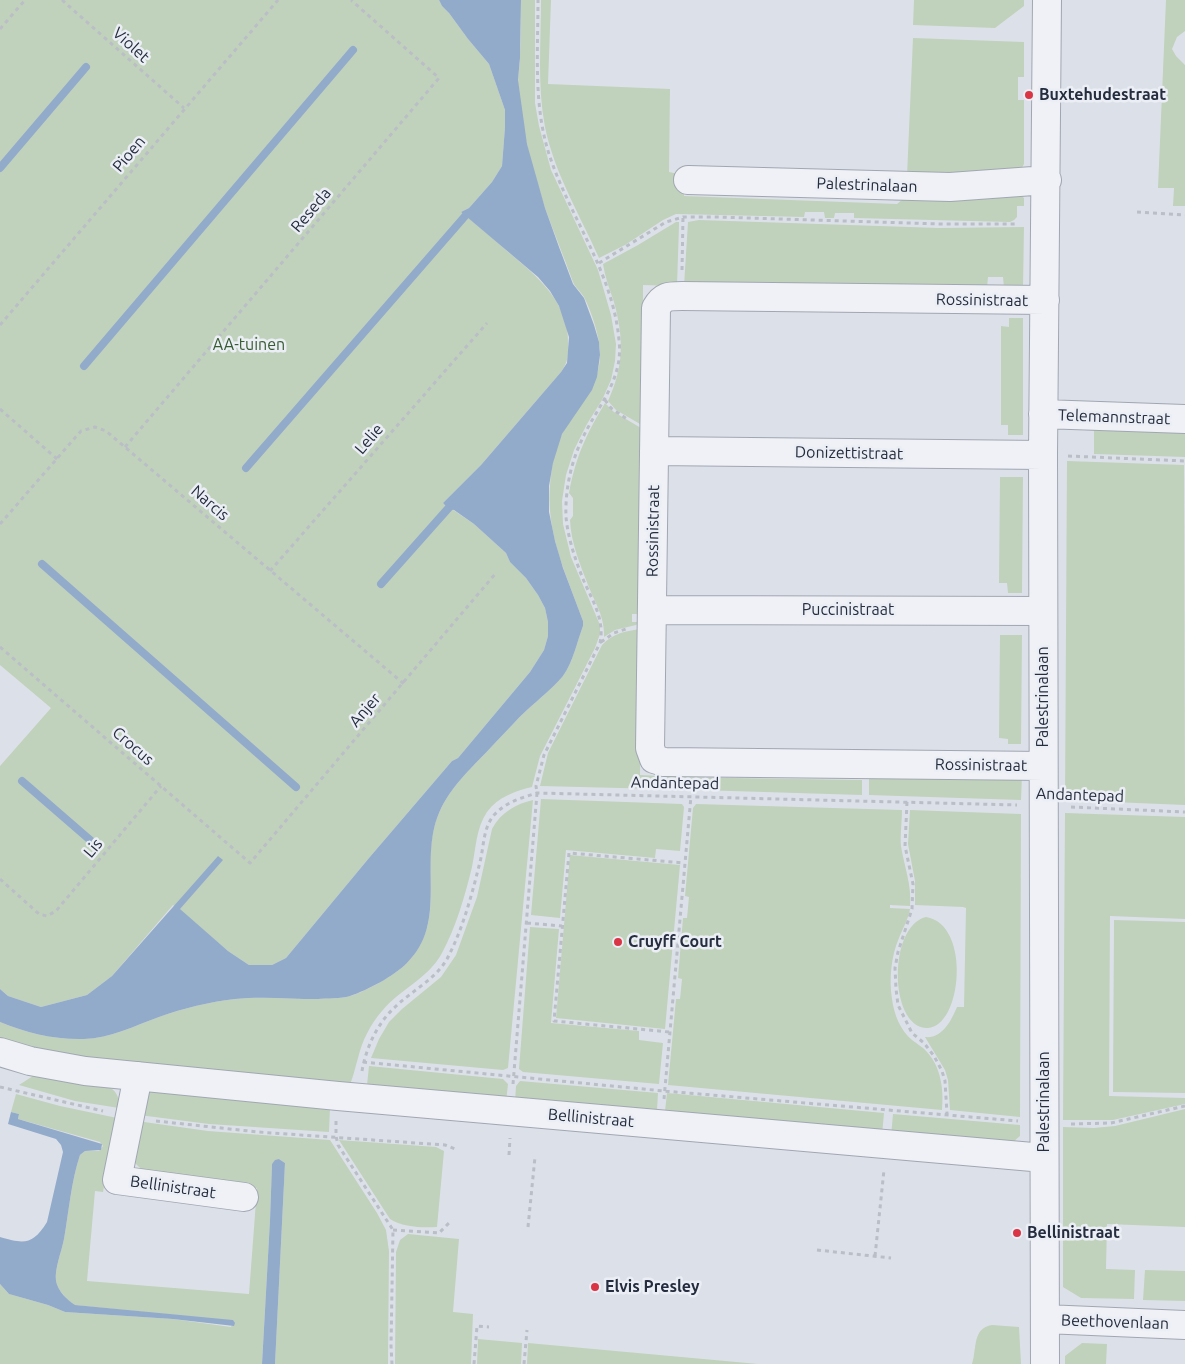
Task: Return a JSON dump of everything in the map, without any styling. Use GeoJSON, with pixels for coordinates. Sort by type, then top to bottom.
{"type":"FeatureCollection","features":[{"type":"Feature","properties":{"kind":"street","name":"Palestrinalaan"},"geometry":{"type":"LineString","coordinates":[[1045,1364],[1043,414],[1047,0]]}},
{"type":"Feature","properties":{"kind":"street","name":"Palestrinalaan"},"geometry":{"type":"LineString","coordinates":[[688,180],[950,187],[1046,180]]}},
{"type":"Feature","properties":{"kind":"street","name":"Rossinistraat"},"geometry":{"type":"LineString","coordinates":[[1043,766],[664,762],[654,759],[650,748],[656,308],[661,300],[669,296],[682,296],[1045,300]]}},
{"type":"Feature","properties":{"kind":"street","name":"Telemannstraat"},"geometry":{"type":"LineString","coordinates":[[1043,414],[1185,419]]}},
{"type":"Feature","properties":{"kind":"street","name":"Donizettistraat"},"geometry":{"type":"LineString","coordinates":[[654,452],[1043,455]]}},
{"type":"Feature","properties":{"kind":"street","name":"Puccinistraat"},"geometry":{"type":"LineString","coordinates":[[652,610],[1043,611]]}},
{"type":"Feature","properties":{"kind":"street","name":"Bellinistraat"},"geometry":{"type":"LineString","coordinates":[[0,1052],[30,1061],[85,1071],[1044,1158]]}},
{"type":"Feature","properties":{"kind":"street","name":"Bellinistraat"},"geometry":{"type":"LineString","coordinates":[[138,1076],[117,1180],[244,1197]]}},
{"type":"Feature","properties":{"kind":"street","name":"Beethovenlaan"},"geometry":{"type":"LineString","coordinates":[[1045,1319],[1185,1325]]}},
{"type":"Feature","properties":{"kind":"path"},"geometry":{"type":"LineString","coordinates":[[0,29],[25,0]]}},
{"type":"Feature","properties":{"kind":"path","name":"Violet"},"geometry":{"type":"LineString","coordinates":[[62,0],[184,108]]}},
{"type":"Feature","properties":{"kind":"path","name":"Pioen"},"geometry":{"type":"LineString","coordinates":[[0,325],[278,0]]}},
{"type":"Feature","properties":{"kind":"path","name":"Reseda"},"geometry":{"type":"LineString","coordinates":[[125,448],[439,78],[352,0]]}},
{"type":"Feature","properties":{"kind":"path"},"geometry":{"type":"LineString","coordinates":[[510,1111],[527,923],[536,786],[544,754],[600,643],[602,632],[600,618],[570,540],[566,501],[570,477],[580,444],[613,382],[618,363],[620,341],[615,315],[599,263],[557,175],[543,130],[539,104],[538,0]]}},
{"type":"Feature","properties":{"kind":"path"},"geometry":{"type":"LineString","coordinates":[[1137,212],[1185,215]]}},
{"type":"Feature","properties":{"kind":"path"},"geometry":{"type":"LineString","coordinates":[[599,263],[666,222],[683,217],[938,224],[1046,223]]}},
{"type":"Feature","properties":{"kind":"path"},"geometry":{"type":"LineString","coordinates":[[682,296],[683,217]]}},
{"type":"Feature","properties":{"kind":"path","name":"Lelie"},"geometry":{"type":"LineString","coordinates":[[270,571],[487,323]]}},
{"type":"Feature","properties":{"kind":"path"},"geometry":{"type":"LineString","coordinates":[[0,409],[57,459],[0,524]]}},
{"type":"Feature","properties":{"kind":"path","name":"Narcis"},"geometry":{"type":"LineString","coordinates":[[57,459],[81,431],[95,427],[106,431],[404,684]]}},
{"type":"Feature","properties":{"kind":"path"},"geometry":{"type":"LineString","coordinates":[[1043,455],[1185,461]]}},
{"type":"Feature","properties":{"kind":"path","name":"Anjer"},"geometry":{"type":"LineString","coordinates":[[250,863],[404,684],[496,573]]}},
{"type":"Feature","properties":{"kind":"path","name":"Crocus"},"geometry":{"type":"LineString","coordinates":[[0,647],[250,863]]}},
{"type":"Feature","properties":{"kind":"path","name":"Lis"},"geometry":{"type":"LineString","coordinates":[[0,879],[39,914],[47,916],[56,911],[161,786]]}},
{"type":"Feature","properties":{"kind":"path","name":"Andantepad"},"geometry":{"type":"LineString","coordinates":[[336,1136],[348,1096],[370,1042],[380,1024],[394,1008],[436,974],[446,960],[464,917],[481,858],[486,828],[494,815],[511,801],[537,793],[1044,806],[1185,812]]}},
{"type":"Feature","properties":{"kind":"path"},"geometry":{"type":"LineString","coordinates":[[661,1124],[690,796]]}},
{"type":"Feature","properties":{"kind":"path"},"geometry":{"type":"LineString","coordinates":[[907,802],[905,846],[913,884],[912,909],[898,952],[895,968],[898,1005],[912,1033],[924,1043],[942,1071],[945,1081],[947,1114]]}},
{"type":"Feature","properties":{"kind":"path"},"geometry":{"type":"LineString","coordinates":[[669,1032],[554,1021],[562,926],[569,853],[684,862]]}},
{"type":"Feature","properties":{"kind":"path"},"geometry":{"type":"LineString","coordinates":[[527,923],[562,926]]}},
{"type":"Feature","properties":{"kind":"path"},"geometry":{"type":"LineString","coordinates":[[363,1062],[664,1091],[947,1114],[1044,1124],[1111,1123],[1185,1106]]}},
{"type":"Feature","properties":{"kind":"path"},"geometry":{"type":"LineString","coordinates":[[0,1087],[83,1108],[130,1116],[218,1128],[444,1145],[458,1150]]}},
{"type":"Feature","properties":{"kind":"path"},"geometry":{"type":"LineString","coordinates":[[874,1256],[890,1110]]}},
{"type":"Feature","properties":{"kind":"path"},"geometry":{"type":"LineString","coordinates":[[336,1136],[338,1145],[393,1230],[392,1364]]}},
{"type":"Feature","properties":{"kind":"path"},"geometry":{"type":"LineString","coordinates":[[528,1227],[535,1158]]}},
{"type":"Feature","properties":{"kind":"path"},"geometry":{"type":"LineString","coordinates":[[393,1230],[439,1232],[451,1221]]}},
{"type":"Feature","properties":{"kind":"path"},"geometry":{"type":"LineString","coordinates":[[817,1250],[890,1258]]}},
{"type":"Feature","properties":{"kind":"path"},"geometry":{"type":"LineString","coordinates":[[474,1364],[476,1326],[489,1327]]}},
{"type":"Feature","properties":{"kind":"path"},"geometry":{"type":"LineString","coordinates":[[524,1364],[527,1330]]}},
{"type":"Feature","properties":{"kind":"green space","name":"AA-tuinen"},"geometry":{"type":"Polygon","coordinates":[[[0,0],[439,0],[489,64],[505,110],[502,166],[492,182],[469,208],[461,212],[529,270],[549,291],[563,316],[567,329],[568,344],[567,359],[561,372],[481,465],[443,503],[474,524],[506,553],[510,562],[526,578],[545,608],[548,636],[544,650],[530,672],[458,758],[452,761],[369,858],[286,958],[272,965],[249,965],[228,951],[173,905],[112,976],[87,995],[41,1007],[8,996],[0,989],[0,766],[51,708],[0,665],[0,0]]]}},
{"type":"Feature","properties":{"kind":"green space"},"geometry":{"type":"Polygon","coordinates":[[[521,0],[535,0],[535,103],[551,170],[598,270],[611,315],[616,344],[611,380],[574,450],[566,475],[562,501],[563,524],[571,557],[600,625],[600,634],[595,648],[540,756],[532,787],[507,795],[496,802],[483,818],[478,831],[472,867],[463,900],[447,943],[430,970],[389,1004],[374,1022],[362,1045],[349,1087],[108,1065],[0,1044],[0,1022],[52,1037],[94,1038],[113,1034],[187,1008],[225,1000],[245,998],[343,998],[372,987],[402,968],[420,946],[427,928],[430,909],[433,832],[444,803],[464,776],[519,718],[559,681],[570,665],[583,621],[562,565],[552,529],[550,490],[552,468],[557,445],[563,432],[587,395],[596,376],[599,366],[600,348],[590,310],[584,297],[573,282],[545,208],[527,146],[521,115],[518,83],[521,0]]]}},
{"type":"Feature","properties":{"kind":"green space"},"geometry":{"type":"Polygon","coordinates":[[[541,0],[551,0],[548,84],[670,89],[669,172],[683,175],[684,196],[897,204],[903,199],[1021,195],[1024,198],[1024,206],[1017,206],[1017,217],[1010,222],[854,218],[854,213],[835,213],[834,218],[825,218],[824,212],[805,212],[804,217],[676,214],[663,220],[625,245],[599,258],[561,177],[545,127],[540,80],[541,0]]]}},
{"type":"Feature","properties":{"kind":"green space"},"geometry":{"type":"Polygon","coordinates":[[[914,0],[1024,0],[1024,6],[995,28],[913,25],[914,0]]]}},
{"type":"Feature","properties":{"kind":"green space"},"geometry":{"type":"Polygon","coordinates":[[[1166,0],[1185,0],[1185,31],[1177,37],[1172,49],[1185,65],[1185,206],[1173,206],[1174,188],[1158,188],[1166,0]]]}},
{"type":"Feature","properties":{"kind":"green space"},"geometry":{"type":"Polygon","coordinates":[[[913,38],[1024,42],[1024,77],[1018,77],[1018,100],[1024,100],[1024,164],[1021,169],[907,176],[913,38]]]}},
{"type":"Feature","properties":{"kind":"green space"},"geometry":{"type":"Polygon","coordinates":[[[699,220],[939,228],[1024,227],[1023,288],[1004,288],[1003,277],[988,277],[987,288],[684,286],[688,222],[699,220]]]}},
{"type":"Feature","properties":{"kind":"green space"},"geometry":{"type":"Polygon","coordinates":[[[679,222],[677,286],[643,285],[643,424],[640,424],[616,410],[608,401],[620,364],[621,340],[614,302],[603,264],[679,222]]]}},
{"type":"Feature","properties":{"kind":"green space"},"geometry":{"type":"Polygon","coordinates":[[[1009,318],[1023,318],[1023,435],[1008,435],[1008,425],[1001,425],[1001,326],[1009,327],[1009,318]]]}},
{"type":"Feature","properties":{"kind":"green space"},"geometry":{"type":"Polygon","coordinates":[[[605,403],[614,412],[641,428],[642,614],[632,614],[632,622],[642,622],[615,630],[604,637],[603,623],[574,545],[570,520],[573,516],[573,498],[569,493],[582,446],[605,403]]]}},
{"type":"Feature","properties":{"kind":"green space"},"geometry":{"type":"Polygon","coordinates":[[[1094,423],[1185,426],[1185,457],[1094,454],[1094,423]]]}},
{"type":"Feature","properties":{"kind":"green space"},"geometry":{"type":"Polygon","coordinates":[[[1067,461],[1184,465],[1185,805],[1065,800],[1067,461]]]}},
{"type":"Feature","properties":{"kind":"green space"},"geometry":{"type":"Polygon","coordinates":[[[1000,477],[1023,477],[1022,593],[1008,593],[1007,583],[999,583],[1000,477]]]}},
{"type":"Feature","properties":{"kind":"green space"},"geometry":{"type":"Polygon","coordinates":[[[641,629],[640,775],[660,776],[660,789],[540,786],[548,753],[602,645],[615,635],[641,629]]]}},
{"type":"Feature","properties":{"kind":"green space"},"geometry":{"type":"Polygon","coordinates":[[[1000,635],[1022,635],[1021,744],[1008,744],[1008,739],[999,738],[1000,635]]]}},
{"type":"Feature","properties":{"kind":"green space"},"geometry":{"type":"Polygon","coordinates":[[[1022,775],[1021,800],[869,795],[869,777],[1022,775]]]}},
{"type":"Feature","properties":{"kind":"green space"},"geometry":{"type":"Polygon","coordinates":[[[667,777],[862,780],[862,795],[666,789],[667,777]]]}},
{"type":"Feature","properties":{"kind":"green space"},"geometry":{"type":"Polygon","coordinates":[[[541,799],[682,804],[684,807],[680,851],[656,849],[655,858],[566,850],[560,918],[531,915],[541,799]]]}},
{"type":"Feature","properties":{"kind":"green space"},"geometry":{"type":"Polygon","coordinates":[[[533,800],[508,1068],[503,1070],[371,1058],[389,1022],[441,977],[456,955],[477,897],[492,829],[504,813],[533,800]]]}},
{"type":"Feature","properties":{"kind":"green space"},"geometry":{"type":"Polygon","coordinates":[[[696,804],[902,810],[901,846],[909,883],[910,906],[890,905],[890,908],[910,909],[892,960],[892,999],[901,1027],[912,1040],[925,1050],[936,1065],[941,1079],[942,1110],[668,1085],[676,999],[680,999],[682,979],[678,978],[683,918],[687,918],[689,897],[685,896],[693,808],[696,804]]]}},
{"type":"Feature","properties":{"kind":"green space"},"geometry":{"type":"Polygon","coordinates":[[[910,810],[1021,814],[1020,1117],[950,1110],[948,1080],[945,1070],[925,1037],[931,1037],[941,1032],[949,1023],[957,1007],[964,1007],[966,908],[915,905],[915,881],[908,844],[910,810]]]}},
{"type":"Feature","properties":{"kind":"green space"},"geometry":{"type":"Polygon","coordinates":[[[1065,813],[1185,817],[1185,919],[1110,916],[1109,1096],[1185,1098],[1185,1104],[1113,1120],[1063,1120],[1065,813]]]}},
{"type":"Feature","properties":{"kind":"green space","name":"Cruyff Court"},"geometry":{"type":"Polygon","coordinates":[[[570,855],[680,865],[665,1029],[556,1018],[570,855]]]}},
{"type":"Feature","properties":{"kind":"green space"},"geometry":{"type":"Polygon","coordinates":[[[926,917],[941,924],[950,938],[956,956],[957,976],[954,996],[948,1012],[938,1024],[926,1028],[914,1023],[905,1011],[900,994],[898,975],[900,956],[905,938],[914,924],[926,917]]]}},
{"type":"Feature","properties":{"kind":"green space"},"geometry":{"type":"Polygon","coordinates":[[[1114,920],[1185,922],[1185,1093],[1113,1092],[1114,920]]]}},
{"type":"Feature","properties":{"kind":"green space"},"geometry":{"type":"Polygon","coordinates":[[[530,927],[559,929],[551,1023],[639,1031],[639,1040],[663,1043],[659,1084],[523,1072],[519,1069],[530,927]]]}},
{"type":"Feature","properties":{"kind":"green space"},"geometry":{"type":"Polygon","coordinates":[[[369,1066],[503,1079],[508,1084],[506,1102],[367,1085],[369,1066]]]}},
{"type":"Feature","properties":{"kind":"green space"},"geometry":{"type":"Polygon","coordinates":[[[33,1073],[106,1085],[117,1094],[119,1108],[75,1101],[19,1085],[33,1076],[33,1073]]]}},
{"type":"Feature","properties":{"kind":"green space"},"geometry":{"type":"Polygon","coordinates":[[[520,1081],[658,1093],[657,1110],[651,1115],[515,1102],[516,1086],[520,1081]]]}},
{"type":"Feature","properties":{"kind":"green space"},"geometry":{"type":"Polygon","coordinates":[[[156,1090],[330,1107],[329,1132],[209,1124],[139,1115],[148,1094],[156,1090]]]}},
{"type":"Feature","properties":{"kind":"green space"},"geometry":{"type":"Polygon","coordinates":[[[667,1093],[884,1113],[882,1135],[670,1116],[665,1111],[667,1093]]]}},
{"type":"Feature","properties":{"kind":"green space"},"geometry":{"type":"Polygon","coordinates":[[[16,1094],[60,1106],[117,1118],[103,1192],[95,1191],[87,1281],[249,1294],[257,1188],[141,1169],[133,1161],[137,1121],[208,1131],[330,1140],[386,1230],[389,1251],[388,1364],[275,1364],[285,1163],[279,1159],[272,1164],[262,1364],[0,1364],[0,1284],[9,1294],[65,1312],[173,1319],[231,1327],[234,1321],[74,1305],[66,1297],[59,1288],[56,1277],[77,1165],[80,1155],[85,1151],[99,1151],[103,1146],[100,1142],[18,1119],[19,1114],[11,1112],[16,1094]]]}},
{"type":"Feature","properties":{"kind":"green space"},"geometry":{"type":"Polygon","coordinates":[[[1185,1109],[1185,1227],[1107,1224],[1106,1269],[1135,1270],[1134,1299],[1081,1298],[1063,1287],[1063,1127],[1094,1128],[1115,1126],[1185,1109]]]}},
{"type":"Feature","properties":{"kind":"green space"},"geometry":{"type":"Polygon","coordinates":[[[893,1114],[1020,1125],[1020,1136],[1013,1142],[891,1136],[893,1114]]]}},
{"type":"Feature","properties":{"kind":"green space"},"geometry":{"type":"Polygon","coordinates":[[[339,1140],[436,1147],[444,1151],[437,1227],[400,1224],[390,1219],[339,1140]]]}},
{"type":"Feature","properties":{"kind":"green space"},"geometry":{"type":"Polygon","coordinates":[[[408,1234],[459,1239],[453,1312],[473,1314],[471,1364],[395,1364],[396,1252],[400,1240],[408,1234]]]}},
{"type":"Feature","properties":{"kind":"green space"},"geometry":{"type":"Polygon","coordinates":[[[1145,1270],[1185,1271],[1185,1301],[1143,1300],[1145,1270]]]}},
{"type":"Feature","properties":{"kind":"green space"},"geometry":{"type":"Polygon","coordinates":[[[992,1325],[1019,1327],[1021,1364],[972,1364],[978,1335],[981,1330],[992,1325]]]}},
{"type":"Feature","properties":{"kind":"green space"},"geometry":{"type":"Polygon","coordinates":[[[478,1339],[522,1343],[521,1364],[477,1364],[478,1339]]]}},
{"type":"Feature","properties":{"kind":"green space"},"geometry":{"type":"Polygon","coordinates":[[[528,1343],[758,1364],[527,1364],[528,1343]]]}},
{"type":"Feature","properties":{"kind":"green space"},"geometry":{"type":"Polygon","coordinates":[[[1082,1343],[1107,1344],[1106,1364],[1065,1364],[1065,1356],[1082,1343]]]}},
{"type":"Feature","properties":{"kind":"water"},"geometry":{"type":"Polygon","coordinates":[[[439,0],[521,0],[518,80],[527,144],[545,208],[559,247],[573,284],[584,298],[599,342],[600,355],[597,377],[592,390],[562,434],[553,463],[549,486],[549,512],[555,541],[583,621],[570,665],[559,681],[519,718],[464,776],[444,803],[433,832],[430,910],[427,929],[420,947],[402,968],[388,978],[365,990],[343,998],[245,998],[225,1000],[187,1008],[113,1034],[94,1038],[52,1037],[0,1022],[0,989],[8,996],[41,1007],[87,995],[112,976],[218,856],[223,860],[180,909],[228,951],[249,965],[272,965],[286,958],[452,761],[458,758],[530,672],[544,650],[548,636],[548,622],[545,608],[538,595],[526,578],[510,562],[506,553],[474,524],[454,510],[449,509],[443,503],[481,465],[561,372],[567,363],[569,337],[559,306],[550,291],[538,277],[461,212],[469,208],[492,182],[502,166],[505,110],[489,64],[439,0]]]}},
{"type":"Feature","properties":{"kind":"water"},"geometry":{"type":"Polygon","coordinates":[[[11,1112],[19,1114],[18,1119],[102,1144],[101,1150],[85,1151],[80,1155],[74,1176],[56,1276],[59,1288],[66,1298],[75,1305],[233,1320],[234,1326],[173,1319],[65,1312],[9,1294],[0,1284],[0,1237],[16,1241],[27,1241],[42,1230],[47,1222],[63,1152],[61,1145],[56,1139],[8,1124],[11,1112]]]}},
{"type":"Feature","properties":{"kind":"water"},"geometry":{"type":"Polygon","coordinates":[[[279,1159],[285,1163],[275,1364],[262,1364],[272,1164],[275,1160],[279,1159]]]}},
{"type":"Feature","properties":{"kind":"waterway"},"geometry":{"type":"LineString","coordinates":[[84,366],[353,50]]}},
{"type":"Feature","properties":{"kind":"waterway"},"geometry":{"type":"LineString","coordinates":[[0,168],[86,67]]}},
{"type":"Feature","properties":{"kind":"waterway"},"geometry":{"type":"LineString","coordinates":[[246,468],[466,215]]}},
{"type":"Feature","properties":{"kind":"waterway"},"geometry":{"type":"LineString","coordinates":[[381,584],[453,503]]}},
{"type":"Feature","properties":{"kind":"waterway"},"geometry":{"type":"LineString","coordinates":[[42,564],[296,787]]}},
{"type":"Feature","properties":{"kind":"waterway"},"geometry":{"type":"LineString","coordinates":[[22,781],[97,846]]}},
{"type":"Feature","properties":{"kind":"place","name":"Buxtehudestraat"},"geometry":{"type":"Point","coordinates":[1029,95]}},
{"type":"Feature","properties":{"kind":"place","name":"Cruyff Court"},"geometry":{"type":"Point","coordinates":[618,942]}},
{"type":"Feature","properties":{"kind":"place","name":"Bellinistraat"},"geometry":{"type":"Point","coordinates":[1017,1233]}},
{"type":"Feature","properties":{"kind":"place","name":"Elvis Presley"},"geometry":{"type":"Point","coordinates":[595,1287]}}]}
